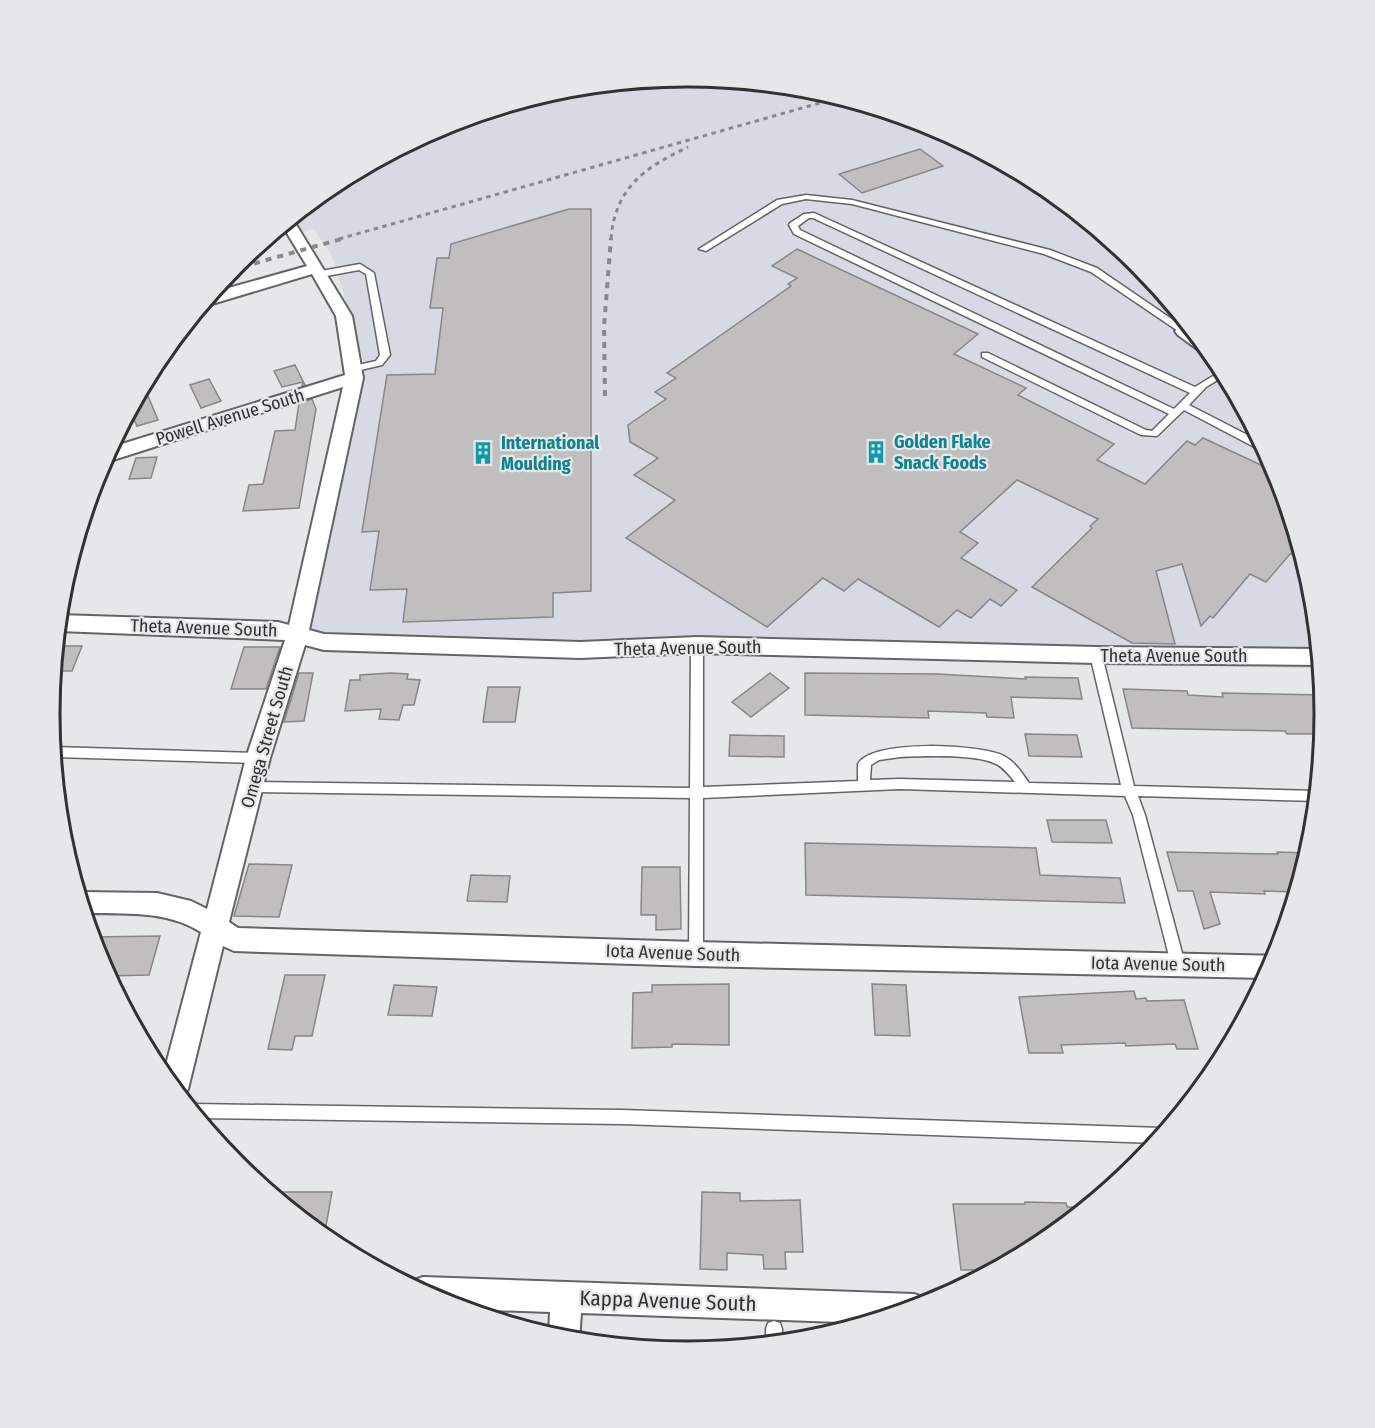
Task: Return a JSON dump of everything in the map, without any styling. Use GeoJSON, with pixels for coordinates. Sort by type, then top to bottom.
{"type":"FeatureCollection","features":[{"type":"Feature","properties":{"kind":"street","name":"Omega Street South"},"geometry":{"type":"LineString","coordinates":[[177,1078],[258,758],[298,634],[353,373],[344,316],[292,228]]}},
{"type":"Feature","properties":{"kind":"street"},"geometry":{"type":"LineString","coordinates":[[219,297],[319,271]]}},
{"type":"Feature","properties":{"kind":"street","name":"Powell Avenue South"},"geometry":{"type":"LineString","coordinates":[[118,452],[353,373]]}},
{"type":"Feature","properties":{"kind":"street","name":"Theta Avenue South"},"geometry":{"type":"LineString","coordinates":[[67,623],[278,630],[324,642],[568,649],[698,645],[1096,655],[1312,657]]}},
{"type":"Feature","properties":{"kind":"street","name":"Iota Avenue South"},"geometry":{"type":"LineString","coordinates":[[89,902],[157,904],[191,912],[234,939],[696,954],[1262,966]]}},
{"type":"Feature","properties":{"kind":"street","name":"Kappa Avenue South"},"geometry":{"type":"LineString","coordinates":[[444,1293],[889,1308]]}},
{"type":"Feature","properties":{"kind":"street"},"geometry":{"type":"LineString","coordinates":[[565,1329],[567,1297]]}},
{"type":"Feature","properties":{"kind":"lane"},"geometry":{"type":"LineString","coordinates":[[703,249],[780,202],[806,197],[852,202],[1047,252],[1094,270],[1177,322]]}},
{"type":"Feature","properties":{"kind":"lane"},"geometry":{"type":"LineString","coordinates":[[1197,392],[814,215],[807,216],[794,225],[793,228],[797,232],[1253,443]]}},
{"type":"Feature","properties":{"kind":"lane"},"geometry":{"type":"LineString","coordinates":[[319,271],[360,267],[370,273],[386,355],[379,363],[353,373]]}},
{"type":"Feature","properties":{"kind":"lane"},"geometry":{"type":"LineString","coordinates":[[985,356],[1144,433],[1154,434],[1197,392],[1217,378]]}},
{"type":"Feature","properties":{"kind":"lane"},"geometry":{"type":"LineString","coordinates":[[696,954],[695,793],[698,645]]}},
{"type":"Feature","properties":{"kind":"lane"},"geometry":{"type":"LineString","coordinates":[[1096,655],[1130,792],[1139,815],[1178,964]]}},
{"type":"Feature","properties":{"kind":"lane"},"geometry":{"type":"LineString","coordinates":[[61,752],[258,758]]}},
{"type":"Feature","properties":{"kind":"lane"},"geometry":{"type":"LineString","coordinates":[[864,785],[864,764],[875,757],[897,752],[976,754],[997,758],[1010,767],[1025,787]]}},
{"type":"Feature","properties":{"kind":"lane"},"geometry":{"type":"LineString","coordinates":[[252,787],[695,793],[864,785],[1025,787],[1310,796]]}},
{"type":"Feature","properties":{"kind":"lane"},"geometry":{"type":"LineString","coordinates":[[202,1111],[622,1117],[1152,1136]]}},
{"type":"Feature","properties":{"kind":"shaded area","name":"Golden Flake Snack Foods"},"geometry":{"type":"Polygon","coordinates":[[[688,86],[769,92],[850,108],[928,134],[965,151],[1036,192],[1101,242],[1159,300],[1209,365],[1250,436],[1282,512],[1303,592],[1314,669],[307,644],[364,363],[332,256],[314,229],[280,237],[339,192],[410,151],[447,134],[525,108],[606,92],[688,86]]]}},
{"type":"Feature","properties":{"kind":"building"},"geometry":{"type":"Polygon","coordinates":[[[920,149],[943,166],[862,193],[839,174],[920,149]]]}},
{"type":"Feature","properties":{"kind":"building","name":"International Moulding"},"geometry":{"type":"Polygon","coordinates":[[[569,209],[591,209],[591,591],[553,593],[553,617],[403,622],[407,589],[370,590],[379,531],[362,532],[387,375],[435,374],[443,308],[430,308],[437,258],[449,258],[451,244],[569,209]]]}},
{"type":"Feature","properties":{"kind":"building","name":"Golden Flake Snack Foods"},"geometry":{"type":"Polygon","coordinates":[[[797,249],[978,334],[954,354],[1026,388],[1018,395],[1114,444],[1097,460],[1145,484],[1187,441],[1195,445],[1203,438],[1264,466],[1282,512],[1294,553],[1290,554],[1266,582],[1250,574],[1213,618],[1210,616],[1201,626],[1182,564],[1156,571],[1175,644],[1132,643],[1032,587],[1092,528],[1090,526],[1098,519],[1017,480],[960,532],[978,543],[961,558],[1017,590],[1001,606],[990,599],[971,618],[957,610],[939,627],[858,579],[844,591],[823,578],[767,627],[626,538],[675,500],[634,475],[658,458],[630,442],[628,425],[666,399],[655,392],[676,378],[667,373],[791,286],[788,284],[797,278],[772,266],[797,249]]]}},
{"type":"Feature","properties":{"kind":"building"},"geometry":{"type":"Polygon","coordinates":[[[295,365],[305,385],[302,386],[303,382],[282,387],[274,371],[295,365]]]}},
{"type":"Feature","properties":{"kind":"building"},"geometry":{"type":"Polygon","coordinates":[[[209,379],[221,401],[201,408],[190,385],[209,379]]]}},
{"type":"Feature","properties":{"kind":"building"},"geometry":{"type":"Polygon","coordinates":[[[148,396],[158,420],[137,426],[134,419],[148,396]]]}},
{"type":"Feature","properties":{"kind":"building"},"geometry":{"type":"Polygon","coordinates":[[[312,399],[316,409],[299,508],[243,511],[249,485],[263,484],[275,431],[295,430],[299,403],[312,399]]]}},
{"type":"Feature","properties":{"kind":"building"},"geometry":{"type":"Polygon","coordinates":[[[157,457],[151,478],[129,479],[136,458],[157,457]]]}},
{"type":"Feature","properties":{"kind":"building"},"geometry":{"type":"Polygon","coordinates":[[[64,646],[82,646],[72,671],[61,671],[64,646]]]}},
{"type":"Feature","properties":{"kind":"building"},"geometry":{"type":"Polygon","coordinates":[[[244,647],[280,647],[266,689],[231,689],[244,647]]]}},
{"type":"Feature","properties":{"kind":"building"},"geometry":{"type":"Polygon","coordinates":[[[299,673],[313,673],[304,721],[284,722],[299,673]]]}},
{"type":"Feature","properties":{"kind":"building"},"geometry":{"type":"Polygon","coordinates":[[[770,673],[789,688],[751,717],[732,702],[770,673]]]}},
{"type":"Feature","properties":{"kind":"building"},"geometry":{"type":"Polygon","coordinates":[[[805,673],[938,674],[1026,679],[1025,677],[1078,678],[1082,699],[1011,697],[1014,718],[987,717],[986,713],[928,711],[929,718],[805,715],[805,673]]]}},
{"type":"Feature","properties":{"kind":"building"},"geometry":{"type":"Polygon","coordinates":[[[408,674],[407,679],[420,680],[414,705],[403,705],[399,720],[379,719],[381,709],[345,711],[350,680],[360,680],[360,675],[408,674]]]}},
{"type":"Feature","properties":{"kind":"building"},"geometry":{"type":"Polygon","coordinates":[[[488,687],[520,687],[515,722],[483,722],[488,687]]]}},
{"type":"Feature","properties":{"kind":"building"},"geometry":{"type":"Polygon","coordinates":[[[1123,689],[1187,691],[1188,695],[1223,697],[1222,693],[1315,695],[1315,734],[1287,734],[1285,731],[1132,728],[1123,689]]]}},
{"type":"Feature","properties":{"kind":"building"},"geometry":{"type":"Polygon","coordinates":[[[1025,734],[1077,735],[1082,757],[1029,756],[1025,734]]]}},
{"type":"Feature","properties":{"kind":"building"},"geometry":{"type":"Polygon","coordinates":[[[730,735],[784,736],[784,757],[729,756],[730,735]]]}},
{"type":"Feature","properties":{"kind":"building"},"geometry":{"type":"Polygon","coordinates":[[[1047,820],[1106,820],[1112,843],[1052,842],[1047,820]]]}},
{"type":"Feature","properties":{"kind":"building"},"geometry":{"type":"Polygon","coordinates":[[[805,843],[1036,848],[1040,875],[1120,878],[1125,903],[806,895],[805,843]]]}},
{"type":"Feature","properties":{"kind":"building"},"geometry":{"type":"Polygon","coordinates":[[[1167,852],[1299,853],[1289,892],[1264,891],[1265,894],[1210,892],[1220,924],[1204,929],[1193,891],[1178,891],[1167,852]]]}},
{"type":"Feature","properties":{"kind":"building"},"geometry":{"type":"Polygon","coordinates":[[[249,864],[292,865],[279,917],[234,916],[249,864]]]}},
{"type":"Feature","properties":{"kind":"building"},"geometry":{"type":"Polygon","coordinates":[[[642,867],[680,867],[681,929],[656,930],[656,915],[641,915],[642,867]]]}},
{"type":"Feature","properties":{"kind":"building"},"geometry":{"type":"Polygon","coordinates":[[[471,875],[510,876],[507,902],[467,901],[471,875]]]}},
{"type":"Feature","properties":{"kind":"building"},"geometry":{"type":"Polygon","coordinates":[[[160,936],[149,975],[118,976],[101,937],[160,936]]]}},
{"type":"Feature","properties":{"kind":"building"},"geometry":{"type":"Polygon","coordinates":[[[285,975],[325,975],[312,1036],[295,1036],[292,1050],[268,1049],[285,975]]]}},
{"type":"Feature","properties":{"kind":"building"},"geometry":{"type":"Polygon","coordinates":[[[729,984],[729,1045],[672,1044],[672,1047],[632,1048],[633,993],[652,992],[652,985],[729,984]]]}},
{"type":"Feature","properties":{"kind":"building"},"geometry":{"type":"Polygon","coordinates":[[[872,984],[906,985],[910,1036],[875,1035],[872,984]]]}},
{"type":"Feature","properties":{"kind":"building"},"geometry":{"type":"Polygon","coordinates":[[[394,985],[437,987],[432,1016],[388,1015],[394,985]]]}},
{"type":"Feature","properties":{"kind":"building"},"geometry":{"type":"Polygon","coordinates":[[[1134,991],[1136,999],[1146,998],[1147,1001],[1184,1000],[1198,1049],[1177,1049],[1175,1044],[1126,1046],[1125,1043],[1061,1045],[1063,1053],[1029,1053],[1019,997],[1134,991]]]}},
{"type":"Feature","properties":{"kind":"building"},"geometry":{"type":"Polygon","coordinates":[[[281,1192],[332,1192],[326,1226],[281,1192]]]}},
{"type":"Feature","properties":{"kind":"building"},"geometry":{"type":"Polygon","coordinates":[[[702,1192],[740,1193],[740,1201],[800,1200],[803,1252],[785,1252],[786,1269],[764,1269],[763,1255],[727,1253],[727,1270],[700,1269],[702,1192]]]}},
{"type":"Feature","properties":{"kind":"building"},"geometry":{"type":"Polygon","coordinates":[[[1025,1202],[1066,1203],[1067,1207],[1075,1207],[1036,1236],[978,1270],[961,1270],[953,1204],[1025,1204],[1025,1202]]]}},
{"type":"Feature","properties":{"kind":"railway"},"geometry":{"type":"LineString","coordinates":[[339,239],[823,102]]}},
{"type":"Feature","properties":{"kind":"railway"},"geometry":{"type":"LineString","coordinates":[[611,239],[619,206],[634,182],[658,163],[688,147]]}},
{"type":"Feature","properties":{"kind":"railway"},"geometry":{"type":"LineString","coordinates":[[250,265],[345,238]]}},
{"type":"Feature","properties":{"kind":"railway"},"geometry":{"type":"LineString","coordinates":[[605,396],[604,327],[611,238]]}},
{"type":"Feature","properties":{"kind":"place","name":"Golden Flake Snack Foods"},"geometry":{"type":"Point","coordinates":[876,452]}},
{"type":"Feature","properties":{"kind":"place","name":"International Moulding"},"geometry":{"type":"Point","coordinates":[483,453]}}]}
